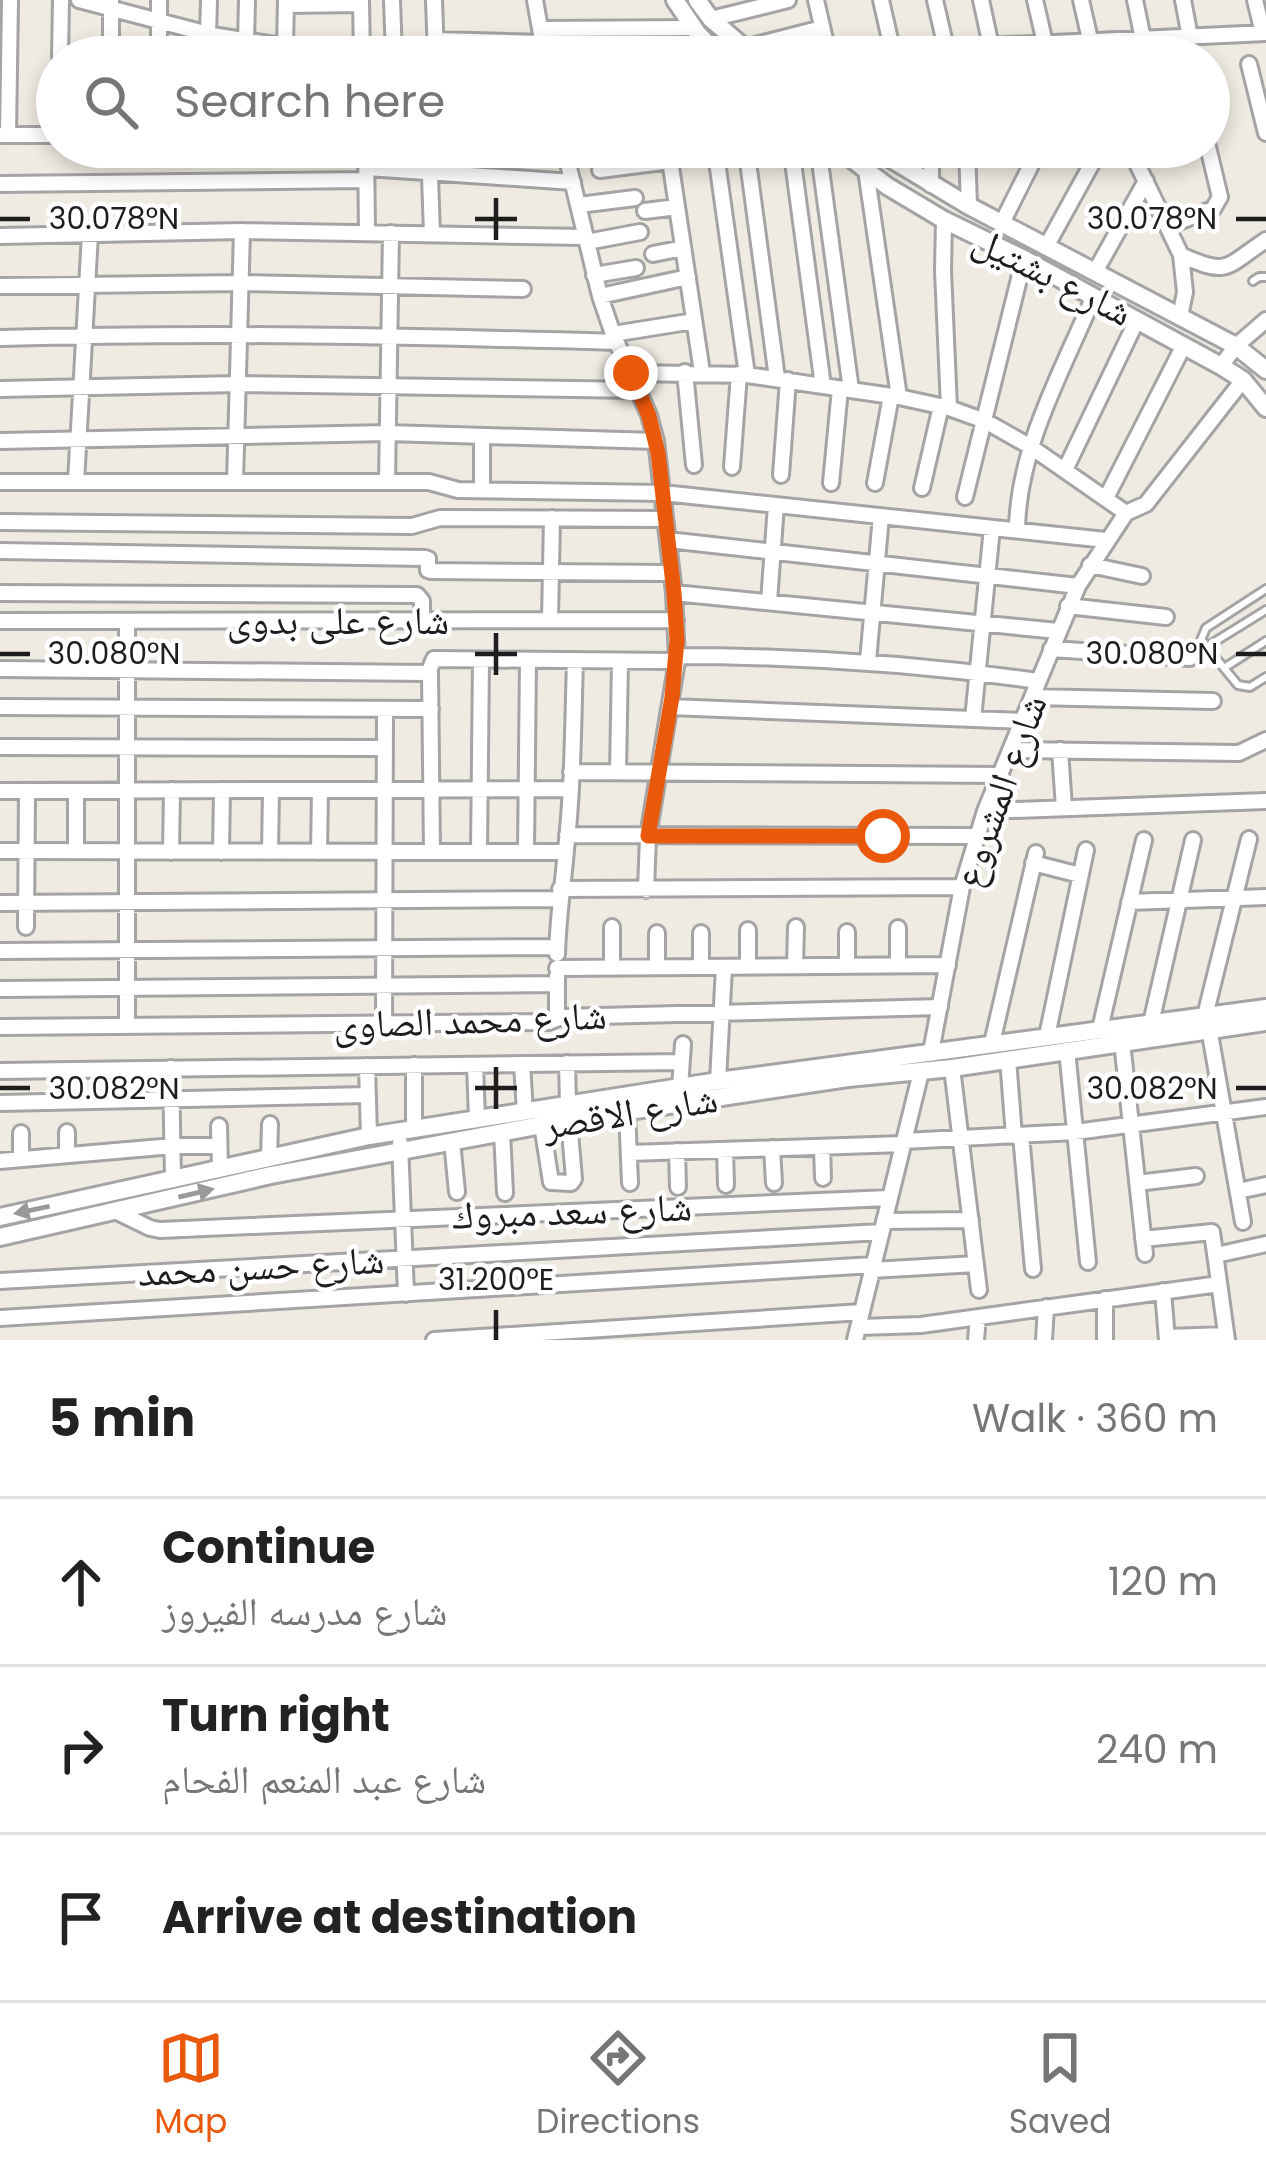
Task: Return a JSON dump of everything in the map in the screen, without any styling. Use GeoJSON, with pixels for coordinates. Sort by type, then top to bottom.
{"type":"FeatureCollection","features":[{"type":"Feature","properties":{"kind":"street"},"geometry":{"type":"LineString","coordinates":[[10,0],[4,135],[36,135]]}},
{"type":"Feature","properties":{"kind":"street"},"geometry":{"type":"LineString","coordinates":[[60,36],[61,0]]}},
{"type":"Feature","properties":{"kind":"street"},"geometry":{"type":"LineString","coordinates":[[79,0],[111,3],[220,36]]}},
{"type":"Feature","properties":{"kind":"street"},"geometry":{"type":"LineString","coordinates":[[158,36],[159,0]]}},
{"type":"Feature","properties":{"kind":"street"},"geometry":{"type":"LineString","coordinates":[[208,0],[210,34]]}},
{"type":"Feature","properties":{"kind":"street"},"geometry":{"type":"LineString","coordinates":[[246,36],[247,0]]}},
{"type":"Feature","properties":{"kind":"street"},"geometry":{"type":"LineString","coordinates":[[392,0],[393,36]]}},
{"type":"Feature","properties":{"kind":"street"},"geometry":{"type":"LineString","coordinates":[[434,0],[435,36]]}},
{"type":"Feature","properties":{"kind":"street"},"geometry":{"type":"LineString","coordinates":[[535,0],[541,36]]}},
{"type":"Feature","properties":{"kind":"street"},"geometry":{"type":"LineString","coordinates":[[675,0],[701,36]]}},
{"type":"Feature","properties":{"kind":"street"},"geometry":{"type":"LineString","coordinates":[[697,0],[730,36]]}},
{"type":"Feature","properties":{"kind":"street"},"geometry":{"type":"LineString","coordinates":[[711,19],[788,0]]}},
{"type":"Feature","properties":{"kind":"street"},"geometry":{"type":"LineString","coordinates":[[816,0],[824,36]]}},
{"type":"Feature","properties":{"kind":"street"},"geometry":{"type":"LineString","coordinates":[[881,0],[889,36]]}},
{"type":"Feature","properties":{"kind":"street"},"geometry":{"type":"LineString","coordinates":[[935,0],[936,36]]}},
{"type":"Feature","properties":{"kind":"street"},"geometry":{"type":"LineString","coordinates":[[981,0],[985,36]]}},
{"type":"Feature","properties":{"kind":"street"},"geometry":{"type":"LineString","coordinates":[[1036,0],[1043,36]]}},
{"type":"Feature","properties":{"kind":"street"},"geometry":{"type":"LineString","coordinates":[[1081,0],[1089,36]]}},
{"type":"Feature","properties":{"kind":"street"},"geometry":{"type":"LineString","coordinates":[[1135,0],[1142,36]]}},
{"type":"Feature","properties":{"kind":"street"},"geometry":{"type":"LineString","coordinates":[[1183,0],[1187,36]]}},
{"type":"Feature","properties":{"kind":"street"},"geometry":{"type":"LineString","coordinates":[[1206,36],[1264,33],[1255,0]]}},
{"type":"Feature","properties":{"kind":"street"},"geometry":{"type":"LineString","coordinates":[[285,36],[286,3],[361,2],[362,36]]}},
{"type":"Feature","properties":{"kind":"street"},"geometry":{"type":"LineString","coordinates":[[111,3],[111,36]]}},
{"type":"Feature","properties":{"kind":"street"},"geometry":{"type":"LineString","coordinates":[[799,36],[822,28]]}},
{"type":"Feature","properties":{"kind":"street"},"geometry":{"type":"LineString","coordinates":[[637,36],[696,31]]}},
{"type":"Feature","properties":{"kind":"street"},"geometry":{"type":"LineString","coordinates":[[696,31],[697,36]]}},
{"type":"Feature","properties":{"kind":"street"},"geometry":{"type":"LineString","coordinates":[[1249,64],[1266,133]]}},
{"type":"Feature","properties":{"kind":"street"},"geometry":{"type":"LineString","coordinates":[[366,168],[367,232]]}},
{"type":"Feature","properties":{"kind":"street"},"geometry":{"type":"LineString","coordinates":[[430,168],[432,234]]}},
{"type":"Feature","properties":{"kind":"street"},"geometry":{"type":"LineString","coordinates":[[569,168],[600,296],[656,442],[672,573],[677,659],[648,836],[646,890]]}},
{"type":"Feature","properties":{"kind":"street"},"geometry":{"type":"LineString","coordinates":[[600,170],[609,168]]}},
{"type":"Feature","properties":{"kind":"street"},"geometry":{"type":"LineString","coordinates":[[671,168],[703,372]]}},
{"type":"Feature","properties":{"kind":"street"},"geometry":{"type":"LineString","coordinates":[[718,168],[743,375],[732,467]]}},
{"type":"Feature","properties":{"kind":"street"},"geometry":{"type":"LineString","coordinates":[[749,168],[783,379],[781,475]]}},
{"type":"Feature","properties":{"kind":"street"},"geometry":{"type":"LineString","coordinates":[[794,168],[824,386]]}},
{"type":"Feature","properties":{"kind":"street"},"geometry":{"type":"LineString","coordinates":[[820,168],[845,389],[831,483]]}},
{"type":"Feature","properties":{"kind":"street","name":"شارع بشتيل"},"geometry":{"type":"LineString","coordinates":[[863,168],[944,220],[1184,344],[1243,380],[1266,407]]}},
{"type":"Feature","properties":{"kind":"street","name":"شارع بشتيل"},"geometry":{"type":"LineString","coordinates":[[912,168],[969,206],[1236,346],[1266,370]]}},
{"type":"Feature","properties":{"kind":"street"},"geometry":{"type":"LineString","coordinates":[[931,168],[931,184]]}},
{"type":"Feature","properties":{"kind":"street"},"geometry":{"type":"LineString","coordinates":[[968,168],[969,206]]}},
{"type":"Feature","properties":{"kind":"street"},"geometry":{"type":"LineString","coordinates":[[1002,223],[1030,168]]}},
{"type":"Feature","properties":{"kind":"street"},"geometry":{"type":"LineString","coordinates":[[1046,247],[1089,168]]}},
{"type":"Feature","properties":{"kind":"street"},"geometry":{"type":"LineString","coordinates":[[1140,168],[1181,254],[1185,292],[1180,317]]}},
{"type":"Feature","properties":{"kind":"street"},"geometry":{"type":"LineString","coordinates":[[1167,226],[1218,204],[1213,168]]}},
{"type":"Feature","properties":{"kind":"street"},"geometry":{"type":"LineString","coordinates":[[866,170],[895,397],[875,483]]}},
{"type":"Feature","properties":{"kind":"street"},"geometry":{"type":"LineString","coordinates":[[0,184],[430,173],[573,182]]}},
{"type":"Feature","properties":{"kind":"street"},"geometry":{"type":"LineString","coordinates":[[1095,272],[1146,181]]}},
{"type":"Feature","properties":{"kind":"street"},"geometry":{"type":"LineString","coordinates":[[579,205],[677,207]]}},
{"type":"Feature","properties":{"kind":"street"},"geometry":{"type":"LineString","coordinates":[[922,488],[945,407],[944,220]]}},
{"type":"Feature","properties":{"kind":"street"},"geometry":{"type":"LineString","coordinates":[[236,482],[242,232]]}},
{"type":"Feature","properties":{"kind":"street"},"geometry":{"type":"LineString","coordinates":[[0,236],[367,232],[586,239],[640,232]]}},
{"type":"Feature","properties":{"kind":"street"},"geometry":{"type":"LineString","coordinates":[[387,482],[391,233]]}},
{"type":"Feature","properties":{"kind":"street"},"geometry":{"type":"LineString","coordinates":[[76,482],[90,234]]}},
{"type":"Feature","properties":{"kind":"street"},"geometry":{"type":"LineString","coordinates":[[1181,254],[1209,268],[1221,268],[1266,240]]}},
{"type":"Feature","properties":{"kind":"street"},"geometry":{"type":"LineString","coordinates":[[653,254],[683,248]]}},
{"type":"Feature","properties":{"kind":"street"},"geometry":{"type":"LineString","coordinates":[[964,497],[1024,259]]}},
{"type":"Feature","properties":{"kind":"street"},"geometry":{"type":"LineString","coordinates":[[594,274],[636,268]]}},
{"type":"Feature","properties":{"kind":"street"},"geometry":{"type":"LineString","coordinates":[[600,296],[688,277]]}},
{"type":"Feature","properties":{"kind":"street"},"geometry":{"type":"LineString","coordinates":[[0,286],[241,283],[523,289]]}},
{"type":"Feature","properties":{"kind":"street"},"geometry":{"type":"LineString","coordinates":[[1017,530],[1030,447],[1093,298]]}},
{"type":"Feature","properties":{"kind":"street"},"geometry":{"type":"LineString","coordinates":[[1065,470],[1137,320]]}},
{"type":"Feature","properties":{"kind":"street"},"geometry":{"type":"LineString","coordinates":[[1221,366],[1266,320]]}},
{"type":"Feature","properties":{"kind":"street"},"geometry":{"type":"LineString","coordinates":[[0,338],[239,334],[615,338],[694,321]]}},
{"type":"Feature","properties":{"kind":"street"},"geometry":{"type":"LineString","coordinates":[[1106,498],[1184,344]]}},
{"type":"Feature","properties":{"kind":"street"},"geometry":{"type":"LineString","coordinates":[[685,372],[694,465]]}},
{"type":"Feature","properties":{"kind":"street"},"geometry":{"type":"LineString","coordinates":[[631,373],[703,372],[783,379],[945,407],[985,421],[1030,447],[1126,513]]}},
{"type":"Feature","properties":{"kind":"street","name":"شارع المشروع"},"geometry":{"type":"LineString","coordinates":[[932,1052],[976,836],[1068,606],[1126,513],[1146,504],[1243,380]]}},
{"type":"Feature","properties":{"kind":"street"},"geometry":{"type":"LineString","coordinates":[[0,389],[238,384],[639,390]]}},
{"type":"Feature","properties":{"kind":"street"},"geometry":{"type":"LineString","coordinates":[[0,441],[388,434],[656,442]]}},
{"type":"Feature","properties":{"kind":"street"},"geometry":{"type":"LineString","coordinates":[[482,438],[482,490]]}},
{"type":"Feature","properties":{"kind":"street"},"geometry":{"type":"LineString","coordinates":[[0,482],[429,482],[458,490],[663,493],[1106,540]]}},
{"type":"Feature","properties":{"kind":"street"},"geometry":{"type":"LineString","coordinates":[[769,602],[776,505]]}},
{"type":"Feature","properties":{"kind":"street"},"geometry":{"type":"LineString","coordinates":[[868,661],[881,516]]}},
{"type":"Feature","properties":{"kind":"street"},"geometry":{"type":"LineString","coordinates":[[0,522],[412,526],[440,518],[664,519]]}},
{"type":"Feature","properties":{"kind":"street"},"geometry":{"type":"LineString","coordinates":[[550,620],[552,518]]}},
{"type":"Feature","properties":{"kind":"street"},"geometry":{"type":"LineString","coordinates":[[973,719],[992,528]]}},
{"type":"Feature","properties":{"kind":"street"},"geometry":{"type":"LineString","coordinates":[[668,540],[1078,586]]}},
{"type":"Feature","properties":{"kind":"street"},"geometry":{"type":"LineString","coordinates":[[0,551],[425,558],[431,572],[672,573]]}},
{"type":"Feature","properties":{"kind":"street"},"geometry":{"type":"LineString","coordinates":[[1090,565],[1142,576]]}},
{"type":"Feature","properties":{"kind":"street"},"geometry":{"type":"LineString","coordinates":[[0,593],[417,595],[422,601],[422,620]]}},
{"type":"Feature","properties":{"kind":"street"},"geometry":{"type":"LineString","coordinates":[[674,593],[1058,632]]}},
{"type":"Feature","properties":{"kind":"street"},"geometry":{"type":"LineString","coordinates":[[1068,606],[1166,617]]}},
{"type":"Feature","properties":{"kind":"street","name":"شارع على بدوى"},"geometry":{"type":"LineString","coordinates":[[0,621],[676,620]]}},
{"type":"Feature","properties":{"kind":"street"},"geometry":{"type":"LineString","coordinates":[[127,621],[127,1026]]}},
{"type":"Feature","properties":{"kind":"street"},"geometry":{"type":"LineString","coordinates":[[1051,649],[1190,658]]}},
{"type":"Feature","properties":{"kind":"street"},"geometry":{"type":"LineString","coordinates":[[432,852],[430,672],[434,659],[620,661],[772,656],[868,661],[978,672],[1035,689],[1213,701]]}},
{"type":"Feature","properties":{"kind":"street"},"geometry":{"type":"LineString","coordinates":[[479,852],[481,660]]}},
{"type":"Feature","properties":{"kind":"street"},"geometry":{"type":"LineString","coordinates":[[526,852],[528,660]]}},
{"type":"Feature","properties":{"kind":"street"},"geometry":{"type":"LineString","coordinates":[[557,1019],[557,947],[571,789],[575,661]]}},
{"type":"Feature","properties":{"kind":"street"},"geometry":{"type":"LineString","coordinates":[[618,772],[620,661]]}},
{"type":"Feature","properties":{"kind":"street"},"geometry":{"type":"LineString","coordinates":[[0,669],[430,672]]}},
{"type":"Feature","properties":{"kind":"street"},"geometry":{"type":"LineString","coordinates":[[670,706],[1023,721]]}},
{"type":"Feature","properties":{"kind":"street"},"geometry":{"type":"LineString","coordinates":[[0,707],[430,709]]}},
{"type":"Feature","properties":{"kind":"street"},"geometry":{"type":"LineString","coordinates":[[384,1023],[386,709]]}},
{"type":"Feature","properties":{"kind":"street"},"geometry":{"type":"LineString","coordinates":[[1011,750],[1239,753],[1266,740]]}},
{"type":"Feature","properties":{"kind":"street"},"geometry":{"type":"LineString","coordinates":[[0,747],[385,748]]}},
{"type":"Feature","properties":{"kind":"street"},"geometry":{"type":"LineString","coordinates":[[1060,750],[1064,808]]}},
{"type":"Feature","properties":{"kind":"street"},"geometry":{"type":"LineString","coordinates":[[571,772],[1001,775]]}},
{"type":"Feature","properties":{"kind":"street"},"geometry":{"type":"LineString","coordinates":[[0,791],[571,789]]}},
{"type":"Feature","properties":{"kind":"street"},"geometry":{"type":"LineString","coordinates":[[76,790],[76,851]]}},
{"type":"Feature","properties":{"kind":"street"},"geometry":{"type":"LineString","coordinates":[[171,851],[172,790]]}},
{"type":"Feature","properties":{"kind":"street"},"geometry":{"type":"LineString","coordinates":[[221,851],[222,790]]}},
{"type":"Feature","properties":{"kind":"street"},"geometry":{"type":"LineString","coordinates":[[270,851],[271,790]]}},
{"type":"Feature","properties":{"kind":"street"},"geometry":{"type":"LineString","coordinates":[[319,851],[320,790]]}},
{"type":"Feature","properties":{"kind":"street"},"geometry":{"type":"LineString","coordinates":[[26,927],[27,791]]}},
{"type":"Feature","properties":{"kind":"street"},"geometry":{"type":"LineString","coordinates":[[985,811],[1266,801]]}},
{"type":"Feature","properties":{"kind":"street"},"geometry":{"type":"LineString","coordinates":[[568,835],[976,836]]}},
{"type":"Feature","properties":{"kind":"street"},"geometry":{"type":"LineString","coordinates":[[1243,1222],[1207,1022],[1249,839]]}},
{"type":"Feature","properties":{"kind":"street"},"geometry":{"type":"LineString","coordinates":[[1100,1029],[1144,840]]}},
{"type":"Feature","properties":{"kind":"street"},"geometry":{"type":"LineString","coordinates":[[1151,1023],[1193,840]]}},
{"type":"Feature","properties":{"kind":"street"},"geometry":{"type":"LineString","coordinates":[[1047,1036],[1085,850]]}},
{"type":"Feature","properties":{"kind":"street"},"geometry":{"type":"LineString","coordinates":[[0,851],[566,852]]}},
{"type":"Feature","properties":{"kind":"street"},"geometry":{"type":"LineString","coordinates":[[992,1042],[1035,858],[1080,875]]}},
{"type":"Feature","properties":{"kind":"street"},"geometry":{"type":"LineString","coordinates":[[0,903],[962,887]]}},
{"type":"Feature","properties":{"kind":"street"},"geometry":{"type":"LineString","coordinates":[[1129,902],[1266,897]]}},
{"type":"Feature","properties":{"kind":"street"},"geometry":{"type":"LineString","coordinates":[[612,927],[612,967]]}},
{"type":"Feature","properties":{"kind":"street"},"geometry":{"type":"LineString","coordinates":[[795,966],[796,927]]}},
{"type":"Feature","properties":{"kind":"street"},"geometry":{"type":"LineString","coordinates":[[898,928],[898,965]]}},
{"type":"Feature","properties":{"kind":"street"},"geometry":{"type":"LineString","coordinates":[[748,930],[748,966]]}},
{"type":"Feature","properties":{"kind":"street"},"geometry":{"type":"LineString","coordinates":[[847,966],[848,932]]}},
{"type":"Feature","properties":{"kind":"street"},"geometry":{"type":"LineString","coordinates":[[656,967],[657,933]]}},
{"type":"Feature","properties":{"kind":"street"},"geometry":{"type":"LineString","coordinates":[[701,933],[701,967]]}},
{"type":"Feature","properties":{"kind":"street"},"geometry":{"type":"LineString","coordinates":[[0,951],[557,947]]}},
{"type":"Feature","properties":{"kind":"street"},"geometry":{"type":"LineString","coordinates":[[0,989],[384,985],[557,976],[612,967],[948,965]]}},
{"type":"Feature","properties":{"kind":"street"},"geometry":{"type":"LineString","coordinates":[[718,1081],[724,967]]}},
{"type":"Feature","properties":{"kind":"street","name":"شارع محمد الصاوى"},"geometry":{"type":"LineString","coordinates":[[0,1027],[549,1022],[940,1007]]}},
{"type":"Feature","properties":{"kind":"street","name":"شارع الاقصر"},"geometry":{"type":"LineString","coordinates":[[0,1237],[272,1175],[478,1119],[525,1112],[627,1111],[848,1078],[952,1068],[1122,1042],[1266,1008]]}},
{"type":"Feature","properties":{"kind":"street","name":"شارع الاقصر"},"geometry":{"type":"LineString","coordinates":[[0,1217],[369,1136],[452,1141],[542,1125],[568,1113],[718,1081],[1151,1023],[1266,1022]]}},
{"type":"Feature","properties":{"kind":"street"},"geometry":{"type":"LineString","coordinates":[[1122,1042],[1144,1246],[1214,1233],[1226,1337],[1167,1338],[1163,1291]]}},
{"type":"Feature","properties":{"kind":"street"},"geometry":{"type":"LineString","coordinates":[[680,1088],[682,1044]]}},
{"type":"Feature","properties":{"kind":"street"},"geometry":{"type":"LineString","coordinates":[[1067,1050],[1088,1262]]}},
{"type":"Feature","properties":{"kind":"street"},"geometry":{"type":"LineString","coordinates":[[1008,1059],[1033,1268]]}},
{"type":"Feature","properties":{"kind":"street"},"geometry":{"type":"LineString","coordinates":[[0,1071],[682,1062]]}},
{"type":"Feature","properties":{"kind":"street"},"geometry":{"type":"LineString","coordinates":[[542,1125],[550,1182],[572,1183],[567,1063]]}},
{"type":"Feature","properties":{"kind":"street"},"geometry":{"type":"LineString","coordinates":[[522,1064],[525,1112]]}},
{"type":"Feature","properties":{"kind":"street"},"geometry":{"type":"LineString","coordinates":[[406,1294],[405,1137],[414,1065]]}},
{"type":"Feature","properties":{"kind":"street"},"geometry":{"type":"LineString","coordinates":[[475,1065],[478,1119]]}},
{"type":"Feature","properties":{"kind":"street"},"geometry":{"type":"LineString","coordinates":[[368,1066],[369,1136]]}},
{"type":"Feature","properties":{"kind":"street"},"geometry":{"type":"LineString","coordinates":[[171,1068],[173,1179]]}},
{"type":"Feature","properties":{"kind":"street"},"geometry":{"type":"LineString","coordinates":[[952,1068],[979,1290]]}},
{"type":"Feature","properties":{"kind":"street"},"geometry":{"type":"LineString","coordinates":[[859,1326],[921,1072]]}},
{"type":"Feature","properties":{"kind":"street"},"geometry":{"type":"LineString","coordinates":[[0,1102],[368,1095]]}},
{"type":"Feature","properties":{"kind":"street"},"geometry":{"type":"LineString","coordinates":[[629,1153],[1075,1132],[1266,1107]]}},
{"type":"Feature","properties":{"kind":"street"},"geometry":{"type":"LineString","coordinates":[[627,1111],[630,1183]]}},
{"type":"Feature","properties":{"kind":"street"},"geometry":{"type":"LineString","coordinates":[[269,1158],[270,1124]]}},
{"type":"Feature","properties":{"kind":"street"},"geometry":{"type":"LineString","coordinates":[[219,1126],[220,1169]]}},
{"type":"Feature","properties":{"kind":"street"},"geometry":{"type":"LineString","coordinates":[[67,1132],[67,1155]]}},
{"type":"Feature","properties":{"kind":"street"},"geometry":{"type":"LineString","coordinates":[[502,1132],[506,1193]]}},
{"type":"Feature","properties":{"kind":"street"},"geometry":{"type":"LineString","coordinates":[[21,1133],[21,1159]]}},
{"type":"Feature","properties":{"kind":"street"},"geometry":{"type":"LineString","coordinates":[[452,1141],[457,1192]]}},
{"type":"Feature","properties":{"kind":"street"},"geometry":{"type":"LineString","coordinates":[[0,1161],[219,1146]]}},
{"type":"Feature","properties":{"kind":"street"},"geometry":{"type":"LineString","coordinates":[[822,1147],[824,1178]]}},
{"type":"Feature","properties":{"kind":"street"},"geometry":{"type":"LineString","coordinates":[[772,1148],[774,1183]]}},
{"type":"Feature","properties":{"kind":"street"},"geometry":{"type":"LineString","coordinates":[[725,1150],[726,1185]]}},
{"type":"Feature","properties":{"kind":"street"},"geometry":{"type":"LineString","coordinates":[[677,1151],[678,1186]]}},
{"type":"Feature","properties":{"kind":"street"},"geometry":{"type":"LineString","coordinates":[[1137,1183],[1196,1176]]}},
{"type":"Feature","properties":{"kind":"street"},"geometry":{"type":"LineString","coordinates":[[1238,1191],[1266,1186]]}},
{"type":"Feature","properties":{"kind":"street","name":"شارع سعد مبروك"},"geometry":{"type":"LineString","coordinates":[[115,1211],[154,1230],[889,1198]]}},
{"type":"Feature","properties":{"kind":"street","name":"شارع حسن محمد"},"geometry":{"type":"LineString","coordinates":[[0,1281],[970,1220]]}},
{"type":"Feature","properties":{"kind":"street"},"geometry":{"type":"LineString","coordinates":[[1216,1256],[1266,1244]]}},
{"type":"Feature","properties":{"kind":"street"},"geometry":{"type":"LineString","coordinates":[[0,1318],[976,1264]]}},
{"type":"Feature","properties":{"kind":"street"},"geometry":{"type":"LineString","coordinates":[[434,1340],[859,1326],[920,1332],[1046,1306],[1220,1284]]}},
{"type":"Feature","properties":{"kind":"street"},"geometry":{"type":"LineString","coordinates":[[1105,1298],[1106,1340]]}},
{"type":"Feature","properties":{"kind":"street"},"geometry":{"type":"LineString","coordinates":[[1044,1340],[1046,1306]]}},
{"type":"Feature","properties":{"kind":"street"},"geometry":{"type":"LineString","coordinates":[[976,1340],[978,1317]]}},
{"type":"Feature","properties":{"kind":"lane"},"geometry":{"type":"LineString","coordinates":[[1253,280],[1266,277]]}},
{"type":"Feature","properties":{"kind":"lane"},"geometry":{"type":"LineString","coordinates":[[1266,589],[1206,628],[1202,640],[1238,685],[1250,687],[1266,677]]}},
{"type":"Feature","properties":{"kind":"lane"},"geometry":{"type":"LineString","coordinates":[[1207,647],[1266,610]]}},
{"type":"Feature","properties":{"kind":"lane"},"geometry":{"type":"LineString","coordinates":[[1224,668],[1266,641]]}},
{"type":"Feature","properties":{"kind":"route"},"geometry":{"type":"LineString","coordinates":[[631,373],[658,453],[677,640],[648,836],[883,836]]}}]}
